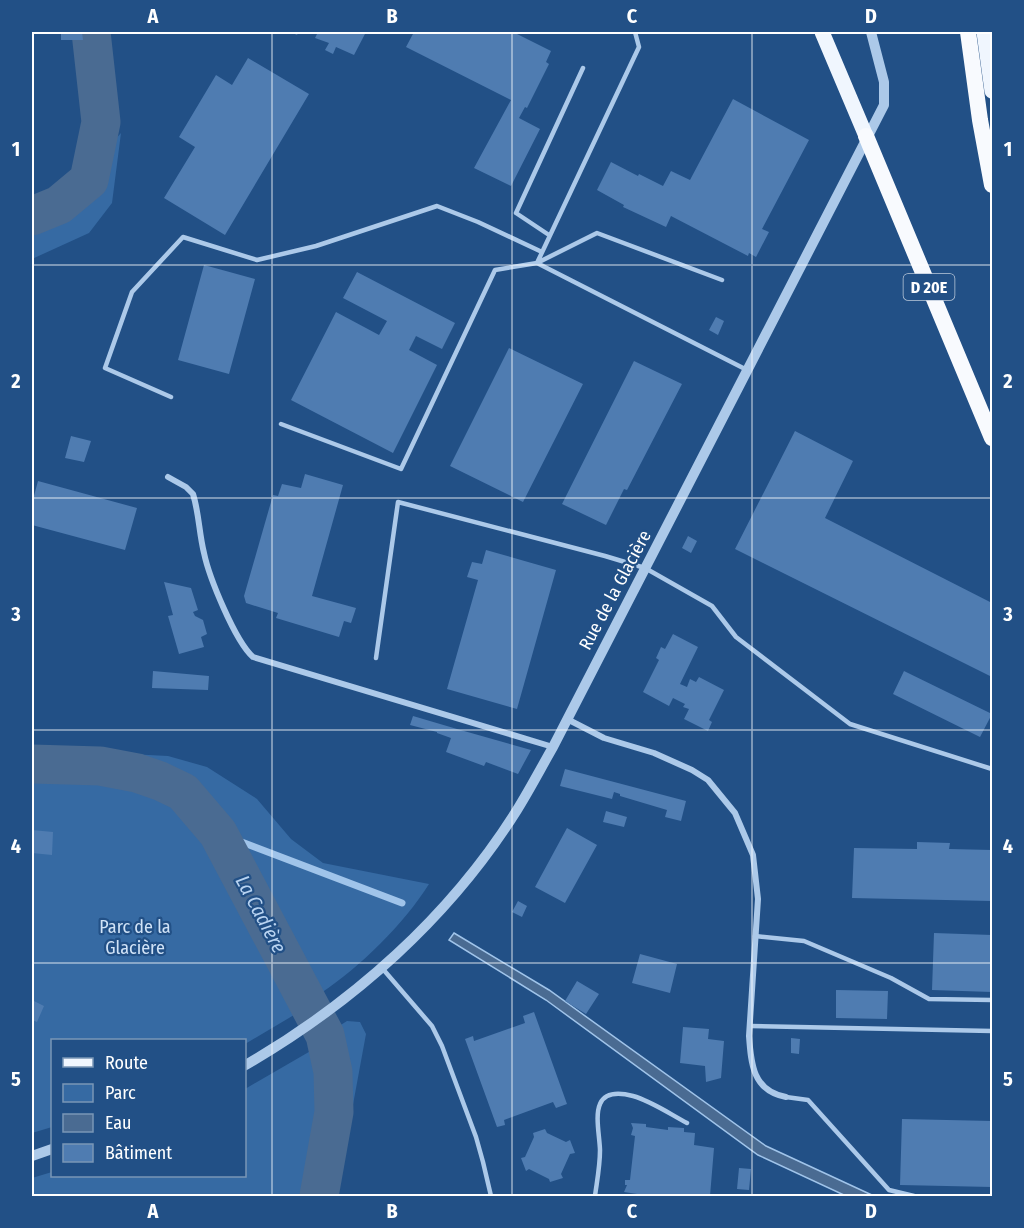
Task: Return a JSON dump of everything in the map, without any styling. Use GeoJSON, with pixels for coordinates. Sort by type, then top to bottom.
{"type":"FeatureCollection","features":[{"type":"Feature","properties":{"kind":"highway"},"geometry":{"type":"LineString","coordinates":[[968,32],[980,120],[993,185]]}},
{"type":"Feature","properties":{"kind":"highway","name":"D 20E"},"geometry":{"type":"LineString","coordinates":[[866,136],[993,438]]}},
{"type":"Feature","properties":{"kind":"main road","name":"D 20E"},"geometry":{"type":"LineString","coordinates":[[822,32],[866,136]]}},
{"type":"Feature","properties":{"kind":"main road"},"geometry":{"type":"LineString","coordinates":[[984,32],[993,91]]}},
{"type":"Feature","properties":{"kind":"street","name":"Rue de la Glacière"},"geometry":{"type":"LineString","coordinates":[[246,1065],[329,1012],[382,968],[442,908],[482,860],[517,811],[553,747],[884,105],[884,82],[871,32]]}},
{"type":"Feature","properties":{"kind":"street"},"geometry":{"type":"LineString","coordinates":[[168,477],[186,487],[193,494],[208,570],[238,639],[253,657],[553,747]]}},
{"type":"Feature","properties":{"kind":"street"},"geometry":{"type":"LineString","coordinates":[[567,718],[604,738],[654,753],[692,770],[708,780],[723,795],[735,813],[753,855],[758,899],[750,1055],[759,1081],[767,1090],[786,1097]]}},
{"type":"Feature","properties":{"kind":"street"},"geometry":{"type":"LineString","coordinates":[[32,1156],[51,1149]]}},
{"type":"Feature","properties":{"kind":"lane"},"geometry":{"type":"LineString","coordinates":[[537,262],[639,47],[635,32]]}},
{"type":"Feature","properties":{"kind":"lane"},"geometry":{"type":"LineString","coordinates":[[549,235],[516,213],[583,68]]}},
{"type":"Feature","properties":{"kind":"lane"},"geometry":{"type":"LineString","coordinates":[[171,397],[105,368],[132,292],[183,237],[257,261],[316,246],[437,206],[542,252]]}},
{"type":"Feature","properties":{"kind":"lane"},"geometry":{"type":"LineString","coordinates":[[281,424],[401,469],[495,270],[537,262],[597,232],[722,280]]}},
{"type":"Feature","properties":{"kind":"lane"},"geometry":{"type":"LineString","coordinates":[[537,262],[747,370]]}},
{"type":"Feature","properties":{"kind":"lane"},"geometry":{"type":"LineString","coordinates":[[376,658],[398,502],[645,568],[712,606],[736,637],[850,724],[993,769]]}},
{"type":"Feature","properties":{"kind":"lane"},"geometry":{"type":"LineString","coordinates":[[755,936],[804,941],[891,978],[929,999],[993,1000]]}},
{"type":"Feature","properties":{"kind":"lane"},"geometry":{"type":"LineString","coordinates":[[382,968],[432,1026],[442,1046],[476,1137],[490,1197]]}},
{"type":"Feature","properties":{"kind":"lane"},"geometry":{"type":"LineString","coordinates":[[750,1026],[993,1031]]}},
{"type":"Feature","properties":{"kind":"lane"},"geometry":{"type":"LineString","coordinates":[[595,1197],[600,1162],[597,1111],[600,1103],[606,1098],[615,1095],[635,1097],[687,1123]]}},
{"type":"Feature","properties":{"kind":"lane"},"geometry":{"type":"LineString","coordinates":[[786,1097],[808,1100],[889,1190],[914,1197]]}},
{"type":"Feature","properties":{"kind":"green space"},"geometry":{"type":"Polygon","coordinates":[[[121,133],[112,203],[89,233],[32,259],[32,203],[71,189],[121,133]]]}},
{"type":"Feature","properties":{"kind":"green space","name":"Parc de la Glacière"},"geometry":{"type":"Polygon","coordinates":[[[32,749],[168,756],[207,767],[257,799],[291,839],[323,863],[429,884],[394,929],[366,958],[321,993],[321,1000],[297,1016],[294,1015],[246,1043],[246,1039],[51,1039],[51,1127],[32,1133],[32,749]]]}},
{"type":"Feature","properties":{"kind":"green space"},"geometry":{"type":"Polygon","coordinates":[[[347,1021],[360,1022],[366,1034],[338,1196],[32,1196],[32,1178],[51,1172],[51,1177],[246,1177],[246,1088],[314,1049],[314,1042],[347,1021]]]}},
{"type":"Feature","properties":{"kind":"water"},"geometry":{"type":"Polygon","coordinates":[[[454,933],[549,990],[766,1146],[874,1196],[846,1196],[758,1155],[546,1000],[449,940],[454,933]]]}},
{"type":"Feature","properties":{"kind":"building"},"geometry":{"type":"Polygon","coordinates":[[[61,32],[82,32],[83,40],[61,40],[61,32]]]}},
{"type":"Feature","properties":{"kind":"building"},"geometry":{"type":"Polygon","coordinates":[[[318,32],[366,32],[354,55],[336,47],[333,54],[325,50],[329,43],[315,38],[318,32]]]}},
{"type":"Feature","properties":{"kind":"building"},"geometry":{"type":"Polygon","coordinates":[[[414,32],[513,32],[551,51],[546,62],[549,64],[527,108],[525,107],[519,118],[540,129],[511,186],[474,168],[511,100],[406,47],[414,32]]]}},
{"type":"Feature","properties":{"kind":"building"},"geometry":{"type":"Polygon","coordinates":[[[248,58],[309,94],[225,235],[164,198],[195,147],[179,137],[216,75],[232,85],[248,58]]]}},
{"type":"Feature","properties":{"kind":"building"},"geometry":{"type":"Polygon","coordinates":[[[733,99],[809,140],[762,229],[769,232],[756,257],[749,253],[748,256],[671,216],[666,227],[623,207],[624,205],[597,190],[611,162],[663,186],[671,171],[690,180],[733,99]]]}},
{"type":"Feature","properties":{"kind":"building"},"geometry":{"type":"Polygon","coordinates":[[[204,265],[255,279],[229,374],[178,360],[204,265]]]}},
{"type":"Feature","properties":{"kind":"building"},"geometry":{"type":"Polygon","coordinates":[[[357,272],[455,323],[442,349],[416,336],[409,350],[437,365],[393,453],[291,400],[336,312],[379,335],[387,321],[343,298],[357,272]]]}},
{"type":"Feature","properties":{"kind":"building"},"geometry":{"type":"Polygon","coordinates":[[[716,317],[724,321],[718,335],[709,330],[716,317]]]}},
{"type":"Feature","properties":{"kind":"building"},"geometry":{"type":"Polygon","coordinates":[[[509,348],[583,384],[523,502],[450,466],[509,348]]]}},
{"type":"Feature","properties":{"kind":"building"},"geometry":{"type":"Polygon","coordinates":[[[634,361],[682,384],[627,490],[624,489],[606,525],[562,504],[634,361]]]}},
{"type":"Feature","properties":{"kind":"building"},"geometry":{"type":"Polygon","coordinates":[[[795,431],[853,461],[825,518],[992,603],[992,677],[735,549],[795,431]]]}},
{"type":"Feature","properties":{"kind":"building"},"geometry":{"type":"Polygon","coordinates":[[[71,436],[91,441],[84,462],[65,458],[71,436]]]}},
{"type":"Feature","properties":{"kind":"building"},"geometry":{"type":"Polygon","coordinates":[[[305,474],[343,485],[312,596],[356,608],[351,623],[344,621],[339,637],[276,618],[278,613],[246,603],[244,596],[273,495],[278,496],[282,484],[301,488],[305,474]]]}},
{"type":"Feature","properties":{"kind":"building"},"geometry":{"type":"Polygon","coordinates":[[[38,481],[137,508],[125,550],[32,525],[32,503],[38,481]]]}},
{"type":"Feature","properties":{"kind":"building"},"geometry":{"type":"Polygon","coordinates":[[[688,536],[697,541],[691,553],[682,548],[688,536]]]}},
{"type":"Feature","properties":{"kind":"building"},"geometry":{"type":"Polygon","coordinates":[[[486,550],[556,570],[517,709],[447,689],[478,580],[467,577],[472,562],[482,564],[486,550]]]}},
{"type":"Feature","properties":{"kind":"building"},"geometry":{"type":"Polygon","coordinates":[[[164,582],[191,588],[198,610],[193,612],[195,616],[203,620],[207,634],[201,637],[204,647],[179,654],[168,616],[173,615],[164,582]]]}},
{"type":"Feature","properties":{"kind":"building"},"geometry":{"type":"Polygon","coordinates":[[[673,634],[698,647],[680,684],[687,687],[690,679],[696,682],[699,677],[724,690],[709,720],[712,722],[708,731],[684,719],[689,709],[683,707],[685,704],[673,698],[669,706],[643,692],[659,660],[656,658],[661,647],[665,649],[673,634]]]}},
{"type":"Feature","properties":{"kind":"building"},"geometry":{"type":"Polygon","coordinates":[[[153,671],[209,676],[208,690],[152,688],[153,671]]]}},
{"type":"Feature","properties":{"kind":"building"},"geometry":{"type":"Polygon","coordinates":[[[904,671],[992,714],[980,737],[893,694],[904,671]]]}},
{"type":"Feature","properties":{"kind":"building"},"geometry":{"type":"Polygon","coordinates":[[[413,716],[531,750],[518,774],[486,762],[484,766],[446,752],[451,738],[410,725],[413,716]]]}},
{"type":"Feature","properties":{"kind":"building"},"geometry":{"type":"Polygon","coordinates":[[[565,769],[686,801],[681,821],[665,817],[667,810],[620,796],[614,792],[612,799],[560,786],[565,769]]]}},
{"type":"Feature","properties":{"kind":"building"},"geometry":{"type":"Polygon","coordinates":[[[606,811],[627,817],[624,827],[603,822],[606,811]]]}},
{"type":"Feature","properties":{"kind":"building"},"geometry":{"type":"Polygon","coordinates":[[[567,828],[597,845],[565,903],[535,887],[567,828]]]}},
{"type":"Feature","properties":{"kind":"building"},"geometry":{"type":"Polygon","coordinates":[[[32,830],[53,832],[52,855],[32,853],[32,830]]]}},
{"type":"Feature","properties":{"kind":"building"},"geometry":{"type":"Polygon","coordinates":[[[917,842],[950,843],[949,849],[992,850],[992,901],[852,898],[854,848],[917,849],[917,842]]]}},
{"type":"Feature","properties":{"kind":"building"},"geometry":{"type":"Polygon","coordinates":[[[518,901],[527,906],[522,917],[512,912],[518,901]]]}},
{"type":"Feature","properties":{"kind":"building"},"geometry":{"type":"Polygon","coordinates":[[[934,933],[992,935],[992,992],[932,990],[934,933]]]}},
{"type":"Feature","properties":{"kind":"building"},"geometry":{"type":"Polygon","coordinates":[[[640,954],[677,964],[670,993],[632,983],[640,954]]]}},
{"type":"Feature","properties":{"kind":"building"},"geometry":{"type":"Polygon","coordinates":[[[577,981],[599,994],[586,1014],[565,1001],[577,981]]]}},
{"type":"Feature","properties":{"kind":"building"},"geometry":{"type":"Polygon","coordinates":[[[836,990],[888,991],[887,1019],[836,1018],[836,990]]]}},
{"type":"Feature","properties":{"kind":"building"},"geometry":{"type":"Polygon","coordinates":[[[32,1000],[44,1006],[37,1022],[32,1020],[32,1000]]]}},
{"type":"Feature","properties":{"kind":"building"},"geometry":{"type":"Polygon","coordinates":[[[534,1012],[567,1104],[556,1108],[553,1102],[504,1120],[505,1125],[497,1127],[465,1039],[473,1036],[474,1041],[525,1023],[523,1016],[534,1012]]]}},
{"type":"Feature","properties":{"kind":"building"},"geometry":{"type":"Polygon","coordinates":[[[683,1027],[709,1029],[708,1039],[724,1041],[721,1078],[706,1082],[705,1066],[680,1063],[683,1027]]]}},
{"type":"Feature","properties":{"kind":"building"},"geometry":{"type":"Polygon","coordinates":[[[791,1038],[800,1039],[799,1054],[791,1053],[791,1038]]]}},
{"type":"Feature","properties":{"kind":"building"},"geometry":{"type":"Polygon","coordinates":[[[902,1119],[992,1121],[992,1187],[900,1185],[902,1119]]]}},
{"type":"Feature","properties":{"kind":"building"},"geometry":{"type":"Polygon","coordinates":[[[631,1123],[646,1124],[646,1127],[668,1130],[668,1127],[684,1128],[684,1132],[695,1133],[694,1145],[714,1148],[710,1196],[637,1196],[637,1194],[624,1192],[627,1185],[625,1185],[625,1180],[630,1180],[635,1136],[631,1135],[633,1128],[631,1123]]]}},
{"type":"Feature","properties":{"kind":"building"},"geometry":{"type":"Polygon","coordinates":[[[545,1129],[547,1133],[566,1142],[570,1140],[575,1153],[570,1154],[561,1174],[563,1178],[550,1182],[549,1179],[529,1169],[526,1171],[521,1158],[525,1157],[534,1137],[533,1133],[545,1129]]]}},
{"type":"Feature","properties":{"kind":"building"},"geometry":{"type":"Polygon","coordinates":[[[739,1168],[751,1169],[749,1190],[737,1189],[739,1168]]]}},
{"type":"Feature","properties":{"kind":"waterway","name":"La Cadière"},"geometry":{"type":"LineString","coordinates":[[32,216],[59,205],[89,180],[101,122],[91,32]]}},
{"type":"Feature","properties":{"kind":"waterway","name":"La Cadière"},"geometry":{"type":"LineString","coordinates":[[32,764],[100,766],[137,773],[160,781],[183,792],[218,833],[325,1035],[333,1072],[334,1112],[319,1196]]}},
{"type":"Feature","properties":{"kind":"waterway"},"geometry":{"type":"LineString","coordinates":[[218,833],[402,903]]}}]}
